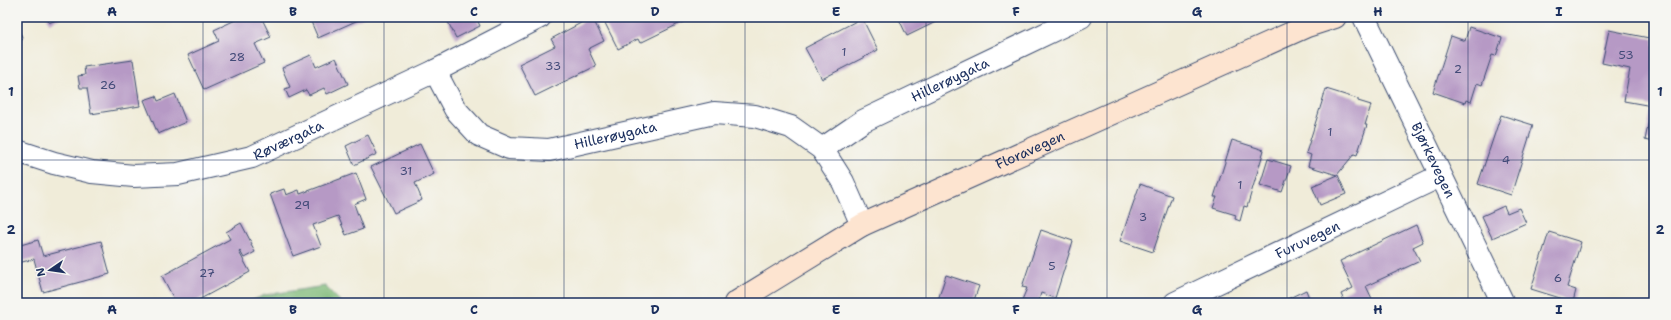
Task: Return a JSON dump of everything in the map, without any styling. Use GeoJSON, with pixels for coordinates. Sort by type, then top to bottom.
{"type":"FeatureCollection","features":[{"type":"Feature","properties":{"kind":"street","name":"Røværgata"},"geometry":{"type":"LineString","coordinates":[[17,151],[54,163],[92,172],[134,176],[178,174],[252,157],[435,71],[540,17]]}},
{"type":"Feature","properties":{"kind":"street","name":"Hillerøygata"},"geometry":{"type":"LineString","coordinates":[[822,149],[863,121],[1082,17]]}},
{"type":"Feature","properties":{"kind":"street","name":"Floravegen"},"geometry":{"type":"LineString","coordinates":[[735,303],[862,225],[1307,26],[1335,17]]}},
{"type":"Feature","properties":{"kind":"street","name":"Bjørkevegen"},"geometry":{"type":"LineString","coordinates":[[1364,17],[1502,303]]}},
{"type":"Feature","properties":{"kind":"street","name":"Hillerøygata"},"geometry":{"type":"LineString","coordinates":[[435,71],[455,109],[479,135],[509,148],[549,150],[714,113],[755,116],[791,127],[822,149],[843,182],[862,225]]}},
{"type":"Feature","properties":{"kind":"street","name":"Furuvegen"},"geometry":{"type":"LineString","coordinates":[[1175,303],[1440,176]]}},
{"type":"Feature","properties":{"kind":"green space"},"geometry":{"type":"Polygon","coordinates":[[[325,286],[342,303],[246,303],[265,295],[325,286]]]}},
{"type":"Feature","properties":{"kind":"building"},"geometry":{"type":"Polygon","coordinates":[[[47,17],[62,17],[49,23],[47,17]]]}},
{"type":"Feature","properties":{"kind":"building"},"geometry":{"type":"Polygon","coordinates":[[[242,17],[261,17],[271,37],[255,44],[264,63],[204,90],[188,55],[219,41],[214,30],[242,17]]]}},
{"type":"Feature","properties":{"kind":"building"},"geometry":{"type":"Polygon","coordinates":[[[309,17],[365,17],[318,38],[309,17]]]}},
{"type":"Feature","properties":{"kind":"building"},"geometry":{"type":"Polygon","coordinates":[[[453,17],[476,17],[480,26],[456,38],[447,20],[453,17]]]}},
{"type":"Feature","properties":{"kind":"building"},"geometry":{"type":"Polygon","coordinates":[[[592,17],[604,41],[588,49],[596,66],[535,96],[519,64],[555,46],[551,39],[592,17]]]}},
{"type":"Feature","properties":{"kind":"building"},"geometry":{"type":"Polygon","coordinates":[[[612,17],[693,17],[640,43],[638,39],[618,49],[604,21],[612,17]]]}},
{"type":"Feature","properties":{"kind":"building"},"geometry":{"type":"Polygon","coordinates":[[[898,17],[946,17],[907,36],[898,17]]]}},
{"type":"Feature","properties":{"kind":"building"},"geometry":{"type":"Polygon","coordinates":[[[862,18],[878,50],[822,79],[805,48],[862,18]]]}},
{"type":"Feature","properties":{"kind":"building"},"geometry":{"type":"Polygon","coordinates":[[[17,26],[23,39],[17,42],[17,26]]]}},
{"type":"Feature","properties":{"kind":"building"},"geometry":{"type":"Polygon","coordinates":[[[1469,27],[1502,38],[1496,56],[1492,55],[1482,85],[1477,83],[1471,102],[1466,100],[1465,103],[1433,92],[1451,36],[1465,41],[1469,27]]]}},
{"type":"Feature","properties":{"kind":"building"},"geometry":{"type":"Polygon","coordinates":[[[1609,30],[1654,39],[1654,142],[1645,140],[1652,106],[1624,101],[1630,69],[1602,63],[1609,30]]]}},
{"type":"Feature","properties":{"kind":"building"},"geometry":{"type":"Polygon","coordinates":[[[311,55],[316,67],[336,58],[348,84],[327,94],[324,88],[309,95],[306,90],[289,98],[285,89],[290,87],[282,68],[311,55]]]}},
{"type":"Feature","properties":{"kind":"building"},"geometry":{"type":"Polygon","coordinates":[[[133,60],[140,106],[91,114],[87,88],[80,88],[78,76],[85,75],[84,67],[133,60]]]}},
{"type":"Feature","properties":{"kind":"building"},"geometry":{"type":"Polygon","coordinates":[[[1326,89],[1358,99],[1358,101],[1371,105],[1365,125],[1367,125],[1357,155],[1354,154],[1337,175],[1308,166],[1311,155],[1306,153],[1326,89]]]}},
{"type":"Feature","properties":{"kind":"building"},"geometry":{"type":"Polygon","coordinates":[[[175,94],[186,122],[158,134],[144,100],[156,96],[158,101],[175,94]]]}},
{"type":"Feature","properties":{"kind":"building"},"geometry":{"type":"Polygon","coordinates":[[[1501,115],[1533,125],[1511,195],[1478,184],[1501,115]]]}},
{"type":"Feature","properties":{"kind":"building"},"geometry":{"type":"Polygon","coordinates":[[[368,135],[377,154],[354,165],[346,146],[368,135]]]}},
{"type":"Feature","properties":{"kind":"building"},"geometry":{"type":"Polygon","coordinates":[[[1232,140],[1264,150],[1247,207],[1244,206],[1240,221],[1235,219],[1236,215],[1213,208],[1217,197],[1214,197],[1232,140]]]}},
{"type":"Feature","properties":{"kind":"building"},"geometry":{"type":"Polygon","coordinates":[[[420,144],[434,174],[415,183],[422,200],[394,213],[371,167],[420,144]]]}},
{"type":"Feature","properties":{"kind":"building"},"geometry":{"type":"Polygon","coordinates":[[[1268,159],[1291,166],[1282,192],[1260,185],[1268,159]]]}},
{"type":"Feature","properties":{"kind":"building"},"geometry":{"type":"Polygon","coordinates":[[[356,173],[366,199],[354,204],[363,229],[346,235],[338,216],[313,225],[321,246],[293,256],[270,194],[284,189],[286,195],[299,190],[300,194],[356,173]]]}},
{"type":"Feature","properties":{"kind":"building"},"geometry":{"type":"Polygon","coordinates":[[[1338,175],[1346,194],[1320,205],[1312,186],[1338,175]]]}},
{"type":"Feature","properties":{"kind":"building"},"geometry":{"type":"Polygon","coordinates":[[[1140,184],[1172,196],[1153,252],[1120,241],[1140,184]]]}},
{"type":"Feature","properties":{"kind":"building"},"geometry":{"type":"Polygon","coordinates":[[[1504,206],[1507,213],[1519,208],[1526,223],[1492,238],[1482,216],[1504,206]]]}},
{"type":"Feature","properties":{"kind":"building"},"geometry":{"type":"Polygon","coordinates":[[[241,223],[255,252],[244,258],[240,251],[239,252],[250,272],[193,303],[176,303],[162,276],[230,239],[226,232],[241,223]]]}},
{"type":"Feature","properties":{"kind":"building"},"geometry":{"type":"Polygon","coordinates":[[[1416,225],[1423,242],[1413,247],[1420,261],[1366,286],[1374,303],[1345,303],[1341,294],[1353,288],[1340,261],[1416,225]]]}},
{"type":"Feature","properties":{"kind":"building"},"geometry":{"type":"Polygon","coordinates":[[[1041,230],[1073,241],[1055,298],[1041,293],[1038,303],[1032,303],[1022,300],[1027,288],[1022,287],[1041,230]]]}},
{"type":"Feature","properties":{"kind":"building"},"geometry":{"type":"Polygon","coordinates":[[[1549,232],[1581,242],[1567,287],[1576,290],[1573,302],[1531,289],[1549,232]]]}},
{"type":"Feature","properties":{"kind":"building"},"geometry":{"type":"Polygon","coordinates":[[[38,240],[43,256],[101,241],[110,274],[43,292],[34,259],[18,263],[17,259],[17,246],[38,240]]]}},
{"type":"Feature","properties":{"kind":"building"},"geometry":{"type":"Polygon","coordinates":[[[946,275],[979,286],[973,303],[937,303],[946,275]]]}},
{"type":"Feature","properties":{"kind":"building"},"geometry":{"type":"Polygon","coordinates":[[[1306,290],[1311,303],[1279,303],[1306,290]]]}}]}
